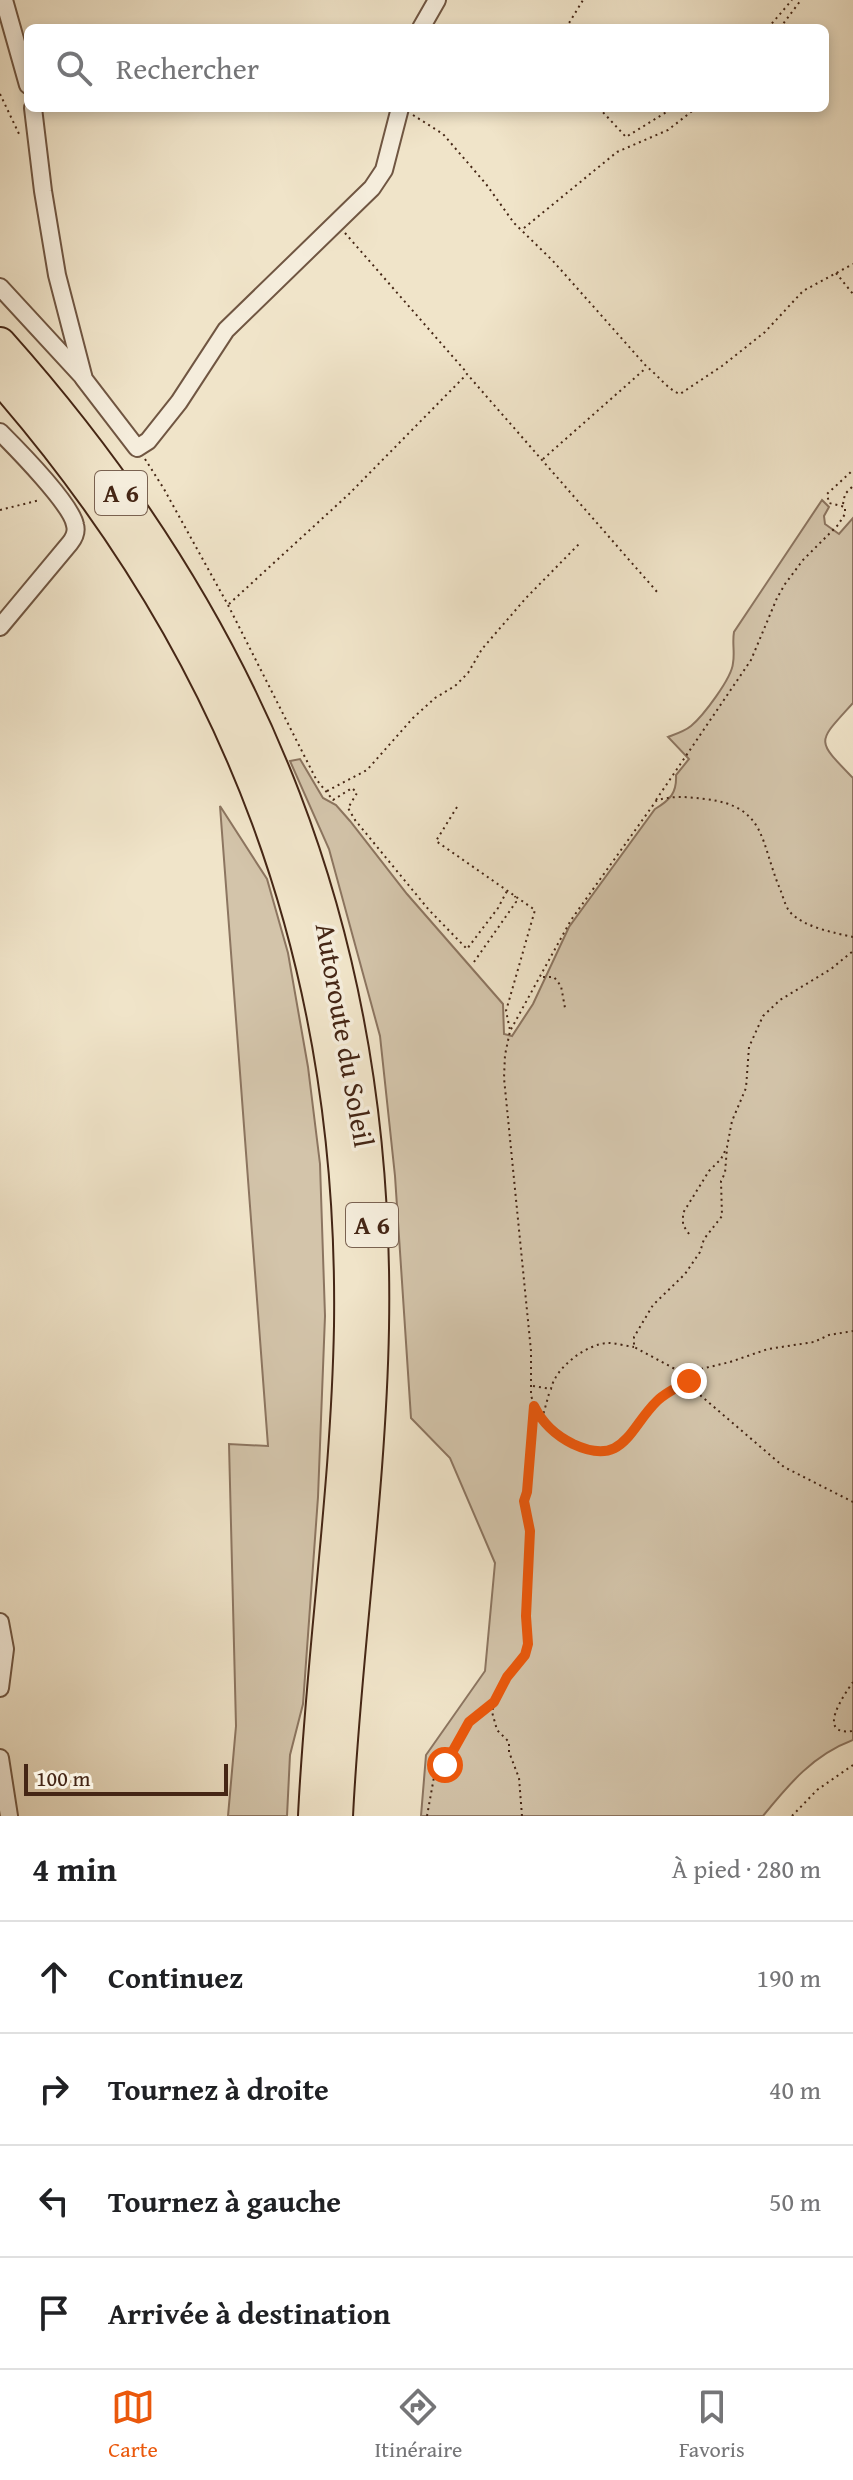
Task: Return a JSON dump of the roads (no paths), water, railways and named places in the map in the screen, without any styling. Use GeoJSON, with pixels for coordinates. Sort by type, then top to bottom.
{"type":"FeatureCollection","features":[{"type":"Feature","properties":{"kind":"highway","name":"Autoroute du Soleil"},"geometry":{"type":"LineString","coordinates":[[0,343],[71,426],[131,507],[191,600],[222,657],[256,727],[286,801],[316,889],[337,968],[356,1062],[365,1128],[373,1303],[365,1478],[337,1816]]}},
{"type":"Feature","properties":{"kind":"highway","name":"Autoroute du Soleil"},"geometry":{"type":"LineString","coordinates":[[0,378],[53,441],[112,520],[163,599],[201,666],[245,759],[283,858],[324,1012],[346,1170],[350,1316],[342,1490],[314,1816]]}},
{"type":"Feature","properties":{"kind":"street"},"geometry":{"type":"LineString","coordinates":[[4,0],[24,71]]}},
{"type":"Feature","properties":{"kind":"street"},"geometry":{"type":"LineString","coordinates":[[423,24],[437,0]]}},
{"type":"Feature","properties":{"kind":"street"},"geometry":{"type":"LineString","coordinates":[[33,112],[57,275],[84,379]]}},
{"type":"Feature","properties":{"kind":"street"},"geometry":{"type":"LineString","coordinates":[[0,287],[84,379],[137,448],[148,441],[179,402],[226,330],[358,204],[384,170],[399,112]]}},
{"type":"Feature","properties":{"kind":"street"},"geometry":{"type":"LineString","coordinates":[[0,432],[42,476],[75,524],[74,538],[0,627]]}},
{"type":"Feature","properties":{"kind":"street"},"geometry":{"type":"LineString","coordinates":[[0,1622],[5,1649],[0,1688]]}},
{"type":"Feature","properties":{"kind":"street"},"geometry":{"type":"LineString","coordinates":[[0,1758],[9,1816]]}}]}
